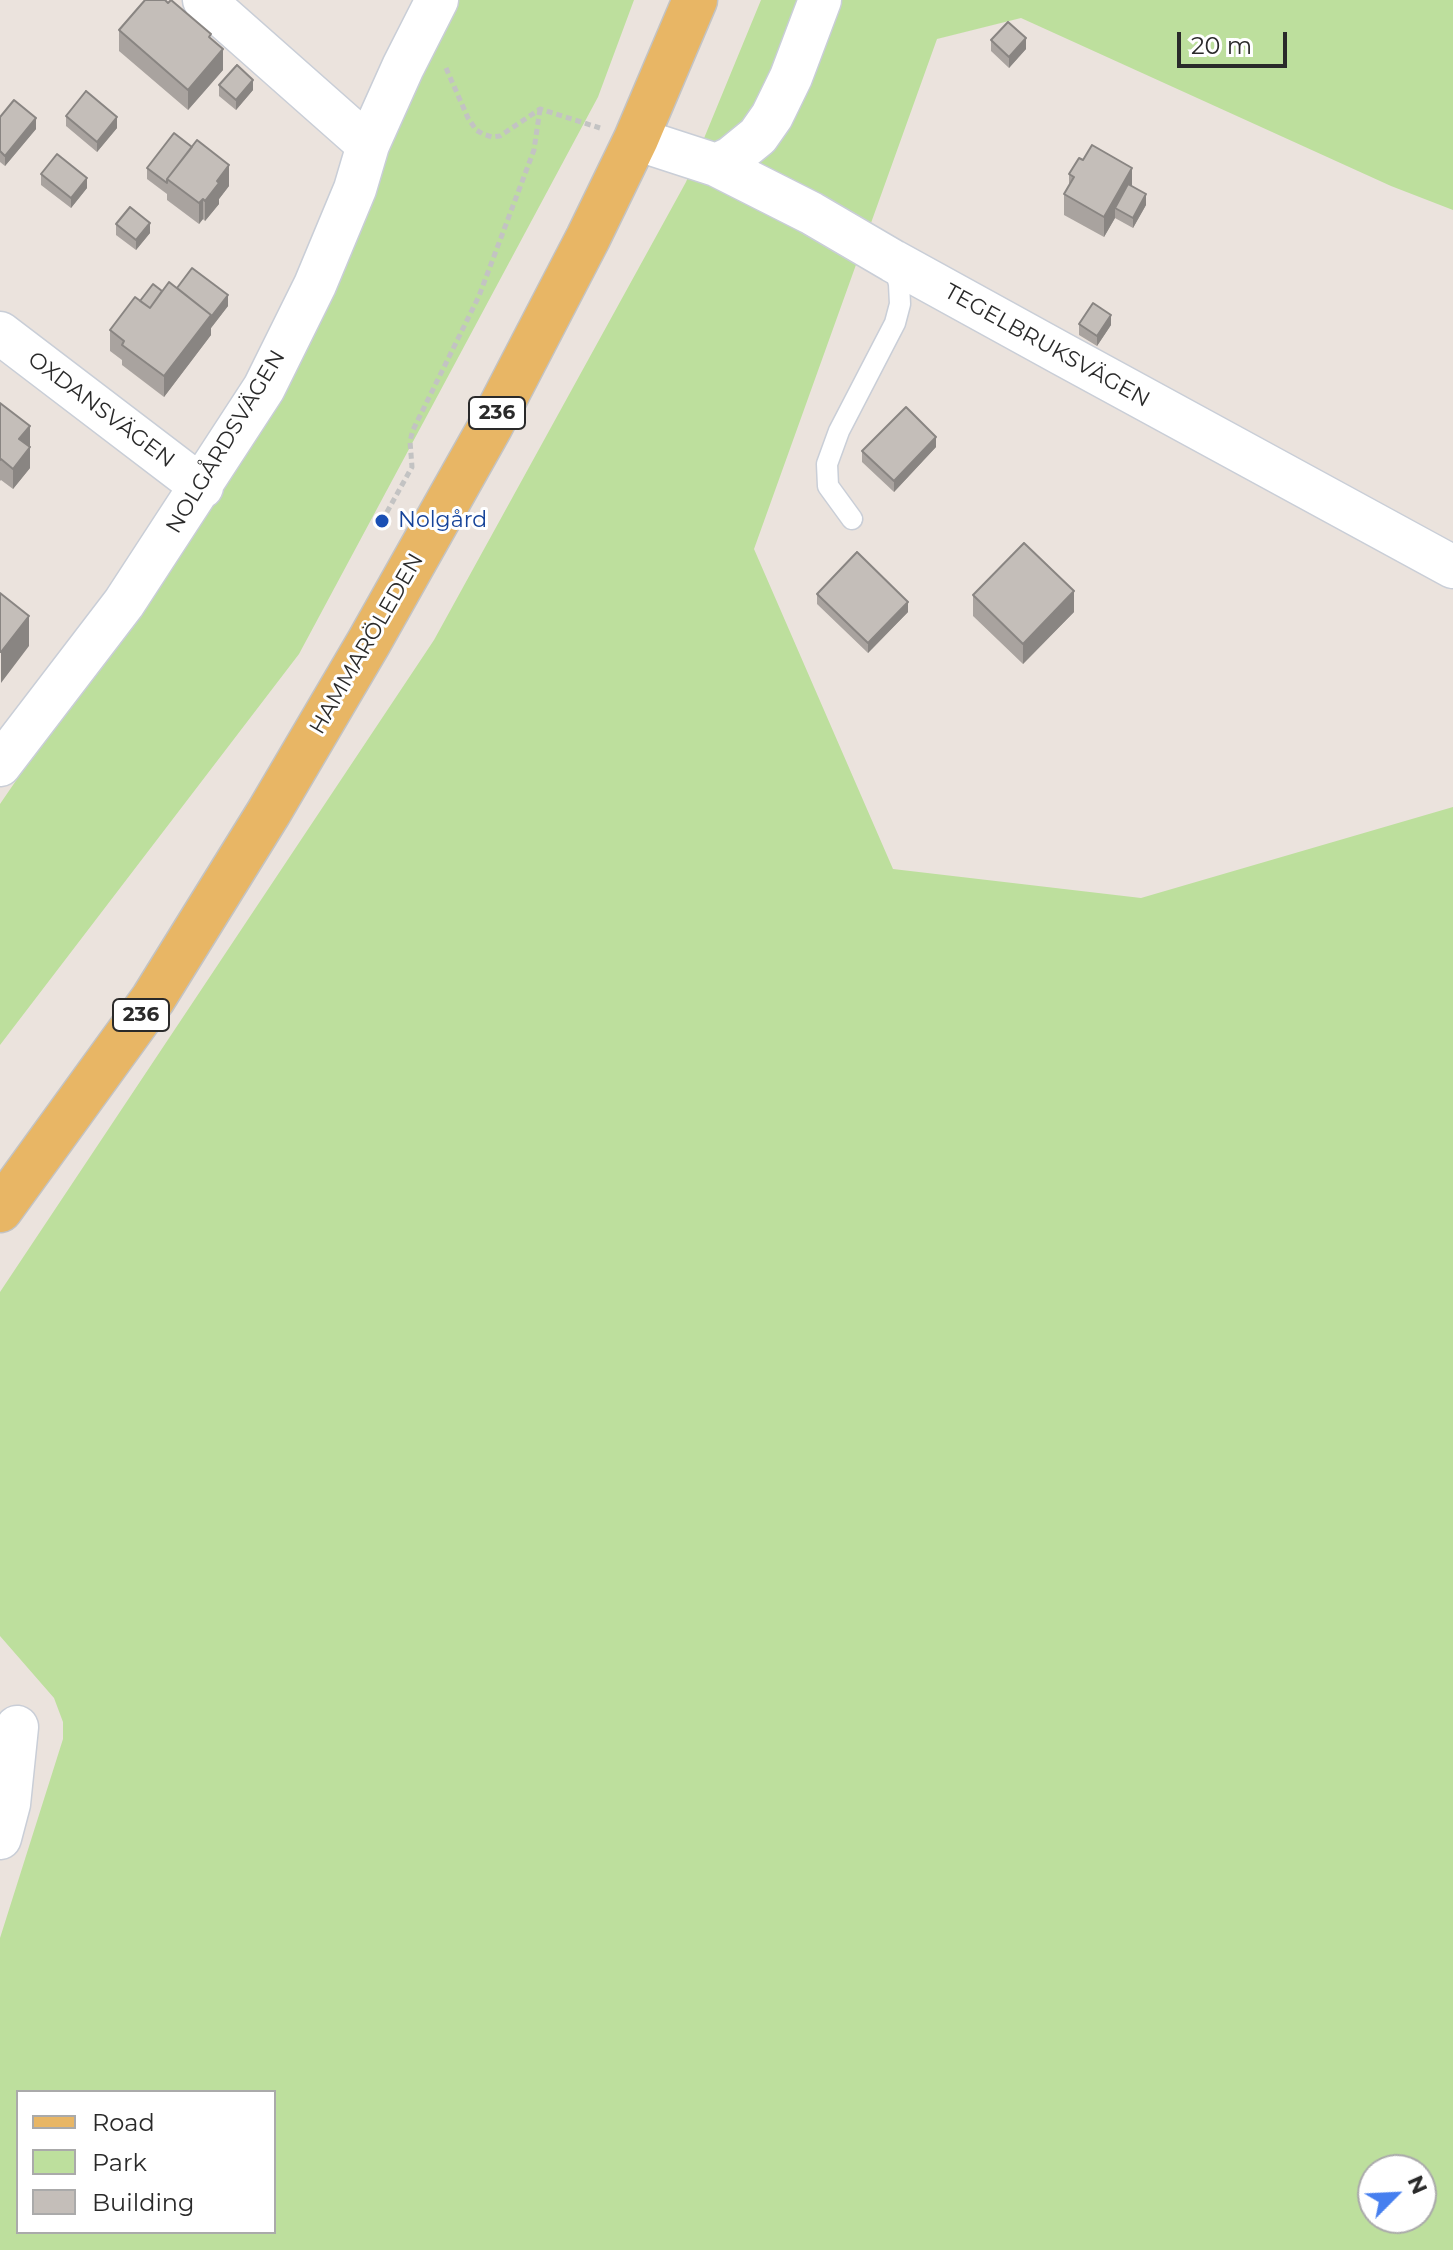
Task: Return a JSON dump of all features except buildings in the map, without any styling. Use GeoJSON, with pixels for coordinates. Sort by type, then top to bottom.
{"type":"FeatureCollection","features":[{"type":"Feature","properties":{"kind":"main road","name":"HAMMARÖLEDEN"},"geometry":{"type":"LineString","coordinates":[[0,1210],[153,999],[269,812],[369,642],[490,427],[588,238],[636,139],[695,0]]}},
{"type":"Feature","properties":{"kind":"street"},"geometry":{"type":"LineString","coordinates":[[204,0],[368,145]]}},
{"type":"Feature","properties":{"kind":"street"},"geometry":{"type":"LineString","coordinates":[[716,165],[731,158],[758,136],[772,116],[791,77],[820,0]]}},
{"type":"Feature","properties":{"kind":"street","name":"NOLGÅRDSVÄGEN"},"geometry":{"type":"LineString","coordinates":[[0,765],[124,603],[264,388],[315,285],[355,189],[368,145],[429,16]]}},
{"type":"Feature","properties":{"kind":"street","name":"TEGELBRUKSVÄGEN"},"geometry":{"type":"LineString","coordinates":[[636,139],[716,165],[811,213],[893,261],[1453,567]]}},
{"type":"Feature","properties":{"kind":"street","name":"OXDANSVÄGEN"},"geometry":{"type":"LineString","coordinates":[[0,333],[202,487]]}},
{"type":"Feature","properties":{"kind":"street"},"geometry":{"type":"LineString","coordinates":[[0,1838],[9,1804],[17,1727]]}},
{"type":"Feature","properties":{"kind":"lane"},"geometry":{"type":"LineString","coordinates":[[852,519],[828,486],[827,464],[839,431],[895,323],[900,304],[893,261]]}},
{"type":"Feature","properties":{"kind":"path"},"geometry":{"type":"LineString","coordinates":[[429,16],[461,105],[476,130],[492,137],[500,136],[540,109]]}},
{"type":"Feature","properties":{"kind":"path"},"geometry":{"type":"LineString","coordinates":[[540,109],[636,139]]}},
{"type":"Feature","properties":{"kind":"path"},"geometry":{"type":"LineString","coordinates":[[382,521],[412,467],[410,441],[413,430],[479,296],[534,150],[540,109]]}},
{"type":"Feature","properties":{"kind":"green space"},"geometry":{"type":"Polygon","coordinates":[[[450,0],[634,0],[598,97],[299,654],[0,1045],[0,804],[206,503],[450,0]]]}},
{"type":"Feature","properties":{"kind":"green space"},"geometry":{"type":"Polygon","coordinates":[[[761,0],[1453,0],[1453,210],[1391,186],[1021,18],[937,39],[754,549],[893,869],[1141,898],[1453,807],[1453,2250],[0,2250],[0,1938],[63,1739],[63,1722],[54,1698],[0,1636],[0,1292],[434,640],[686,182],[761,0]]]}},
{"type":"Feature","properties":{"kind":"place","name":"Nolgård"},"geometry":{"type":"Point","coordinates":[382,521]}}]}
